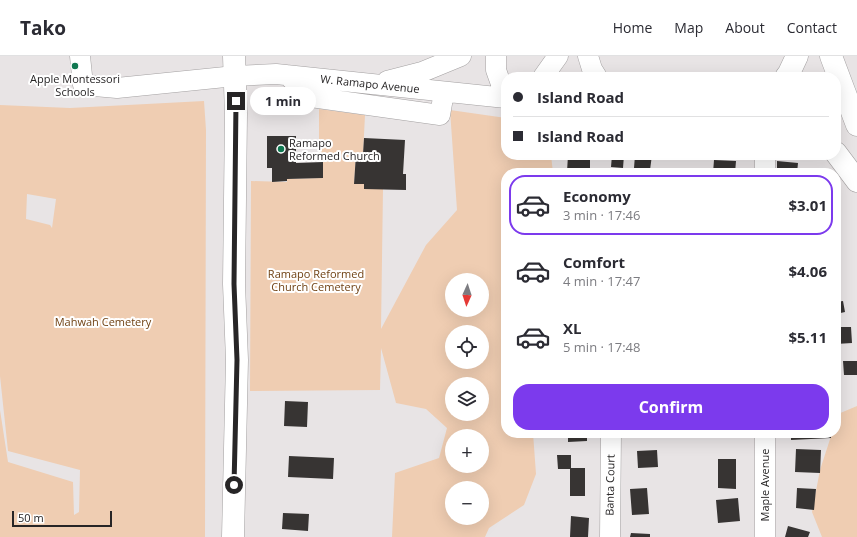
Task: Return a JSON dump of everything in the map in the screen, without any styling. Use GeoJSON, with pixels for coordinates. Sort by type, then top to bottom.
{"type":"FeatureCollection","features":[{"type":"Feature","properties":{"kind":"main road"},"geometry":{"type":"LineString","coordinates":[[789,72],[797,56]]}},
{"type":"Feature","properties":{"kind":"main road"},"geometry":{"type":"LineString","coordinates":[[831,56],[837,72]]}},
{"type":"Feature","properties":{"kind":"main road"},"geometry":{"type":"LineString","coordinates":[[233,537],[237,360],[234,284],[236,114],[234,66]]}},
{"type":"Feature","properties":{"kind":"main road"},"geometry":{"type":"LineString","coordinates":[[841,83],[857,125]]}},
{"type":"Feature","properties":{"kind":"main road"},"geometry":{"type":"LineString","coordinates":[[841,160],[857,181]]}},
{"type":"Feature","properties":{"kind":"street"},"geometry":{"type":"LineString","coordinates":[[387,108],[371,85],[422,72],[461,56]]}},
{"type":"Feature","properties":{"kind":"street"},"geometry":{"type":"LineString","coordinates":[[496,56],[496,70],[501,84]]}},
{"type":"Feature","properties":{"kind":"street"},"geometry":{"type":"LineString","coordinates":[[546,72],[558,56]]}},
{"type":"Feature","properties":{"kind":"street"},"geometry":{"type":"LineString","coordinates":[[588,56],[594,72]]}},
{"type":"Feature","properties":{"kind":"street","name":"W. Ramapo Avenue"},"geometry":{"type":"LineString","coordinates":[[85,57],[83,85],[117,88],[234,66],[264,74],[287,75],[501,98]]}},
{"type":"Feature","properties":{"kind":"street"},"geometry":{"type":"LineString","coordinates":[[287,75],[311,97],[440,115],[444,92]]}},
{"type":"Feature","properties":{"kind":"street","name":"Banta Court"},"geometry":{"type":"LineString","coordinates":[[610,537],[611,438]]}},
{"type":"Feature","properties":{"kind":"street","name":"Maple Avenue"},"geometry":{"type":"LineString","coordinates":[[765,438],[765,537]]}},
{"type":"Feature","properties":{"kind":"green space","name":"Mahwah Cemetery"},"geometry":{"type":"Polygon","coordinates":[[[204,101],[206,130],[205,537],[0,537],[0,410],[8,462],[73,482],[74,515],[79,512],[80,470],[8,451],[0,376],[0,105],[70,108],[204,101]],[[27,194],[26,219],[50,225],[52,228],[56,199],[27,194]]]}},
{"type":"Feature","properties":{"kind":"green space","name":"Ramapo Reformed Church Cemetery"},"geometry":{"type":"Polygon","coordinates":[[[319,109],[365,115],[363,154],[356,154],[354,183],[383,189],[381,329],[426,245],[457,210],[450,110],[501,117],[501,160],[552,160],[552,168],[501,168],[501,438],[533,438],[536,474],[524,505],[489,528],[485,537],[392,537],[395,473],[439,458],[445,436],[445,473],[489,473],[489,429],[447,429],[426,409],[396,403],[381,348],[380,390],[250,391],[251,181],[287,182],[287,179],[323,178],[323,163],[319,162],[319,109]]]}},
{"type":"Feature","properties":{"kind":"green space"},"geometry":{"type":"Polygon","coordinates":[[[857,406],[857,537],[822,537],[812,512],[820,470],[830,438],[841,438],[841,413],[857,406]]]}},
{"type":"Feature","properties":{"kind":"building","name":"Ramapo Reformed Church"},"geometry":{"type":"Polygon","coordinates":[[[267,136],[296,136],[296,163],[323,162],[323,178],[287,179],[287,181],[272,182],[272,168],[267,168],[267,136]]]}},
{"type":"Feature","properties":{"kind":"building"},"geometry":{"type":"Polygon","coordinates":[[[364,138],[405,140],[403,174],[406,174],[406,190],[364,189],[364,184],[354,184],[356,154],[363,154],[364,138]]]}},
{"type":"Feature","properties":{"kind":"building"},"geometry":{"type":"Polygon","coordinates":[[[568,160],[590,160],[590,168],[567,168],[568,160]]]}},
{"type":"Feature","properties":{"kind":"building"},"geometry":{"type":"Polygon","coordinates":[[[612,160],[624,160],[623,168],[611,167],[612,160]]]}},
{"type":"Feature","properties":{"kind":"building"},"geometry":{"type":"Polygon","coordinates":[[[635,160],[651,160],[650,168],[634,168],[635,160]]]}},
{"type":"Feature","properties":{"kind":"building"},"geometry":{"type":"Polygon","coordinates":[[[714,160],[736,161],[735,168],[713,168],[714,160]]]}},
{"type":"Feature","properties":{"kind":"building"},"geometry":{"type":"Polygon","coordinates":[[[777,161],[798,163],[798,168],[777,168],[777,161]]]}},
{"type":"Feature","properties":{"kind":"building"},"geometry":{"type":"Polygon","coordinates":[[[841,301],[843,301],[845,312],[841,313],[841,301]]]}},
{"type":"Feature","properties":{"kind":"building"},"geometry":{"type":"Polygon","coordinates":[[[841,327],[851,327],[852,343],[841,344],[841,327]]]}},
{"type":"Feature","properties":{"kind":"building"},"geometry":{"type":"Polygon","coordinates":[[[843,361],[857,361],[857,375],[844,375],[843,361]]]}},
{"type":"Feature","properties":{"kind":"building"},"geometry":{"type":"Polygon","coordinates":[[[285,401],[308,402],[307,427],[284,426],[285,401]]]}},
{"type":"Feature","properties":{"kind":"building"},"geometry":{"type":"Polygon","coordinates":[[[568,438],[587,438],[587,441],[568,442],[568,438]]]}},
{"type":"Feature","properties":{"kind":"building"},"geometry":{"type":"Polygon","coordinates":[[[791,438],[831,438],[791,440],[791,438]]]}},
{"type":"Feature","properties":{"kind":"building"},"geometry":{"type":"Polygon","coordinates":[[[796,449],[821,450],[820,473],[795,472],[796,449]]]}},
{"type":"Feature","properties":{"kind":"building"},"geometry":{"type":"Polygon","coordinates":[[[657,450],[658,467],[638,468],[637,451],[657,450]]]}},
{"type":"Feature","properties":{"kind":"building"},"geometry":{"type":"Polygon","coordinates":[[[557,455],[571,455],[571,468],[585,468],[585,496],[570,496],[570,469],[558,469],[557,455]]]}},
{"type":"Feature","properties":{"kind":"building"},"geometry":{"type":"Polygon","coordinates":[[[289,456],[334,458],[333,479],[288,477],[289,456]]]}},
{"type":"Feature","properties":{"kind":"building"},"geometry":{"type":"Polygon","coordinates":[[[718,459],[736,459],[736,489],[718,488],[718,459]]]}},
{"type":"Feature","properties":{"kind":"building"},"geometry":{"type":"Polygon","coordinates":[[[647,488],[649,514],[632,515],[630,489],[647,488]]]}},
{"type":"Feature","properties":{"kind":"building"},"geometry":{"type":"Polygon","coordinates":[[[797,488],[816,489],[814,510],[796,508],[797,488]]]}},
{"type":"Feature","properties":{"kind":"building"},"geometry":{"type":"Polygon","coordinates":[[[738,498],[740,521],[718,523],[716,500],[738,498]]]}},
{"type":"Feature","properties":{"kind":"building"},"geometry":{"type":"Polygon","coordinates":[[[283,513],[309,514],[308,531],[282,529],[283,513]]]}},
{"type":"Feature","properties":{"kind":"building"},"geometry":{"type":"Polygon","coordinates":[[[571,516],[589,518],[588,537],[570,537],[571,516]]]}},
{"type":"Feature","properties":{"kind":"building"},"geometry":{"type":"Polygon","coordinates":[[[788,526],[810,532],[808,537],[785,537],[788,526]]]}},
{"type":"Feature","properties":{"kind":"building"},"geometry":{"type":"Polygon","coordinates":[[[631,533],[650,534],[650,537],[630,537],[631,533]]]}},
{"type":"Feature","properties":{"kind":"place","name":"Apple Montessori Schools"},"geometry":{"type":"Point","coordinates":[75,66]}},
{"type":"Feature","properties":{"kind":"place","name":"Ramapo Reformed Church"},"geometry":{"type":"Point","coordinates":[281,149]}},
{"type":"Feature","properties":{"kind":"route"},"geometry":{"type":"LineString","coordinates":[[234,485],[237,360],[234,284],[236,101]]}}]}
